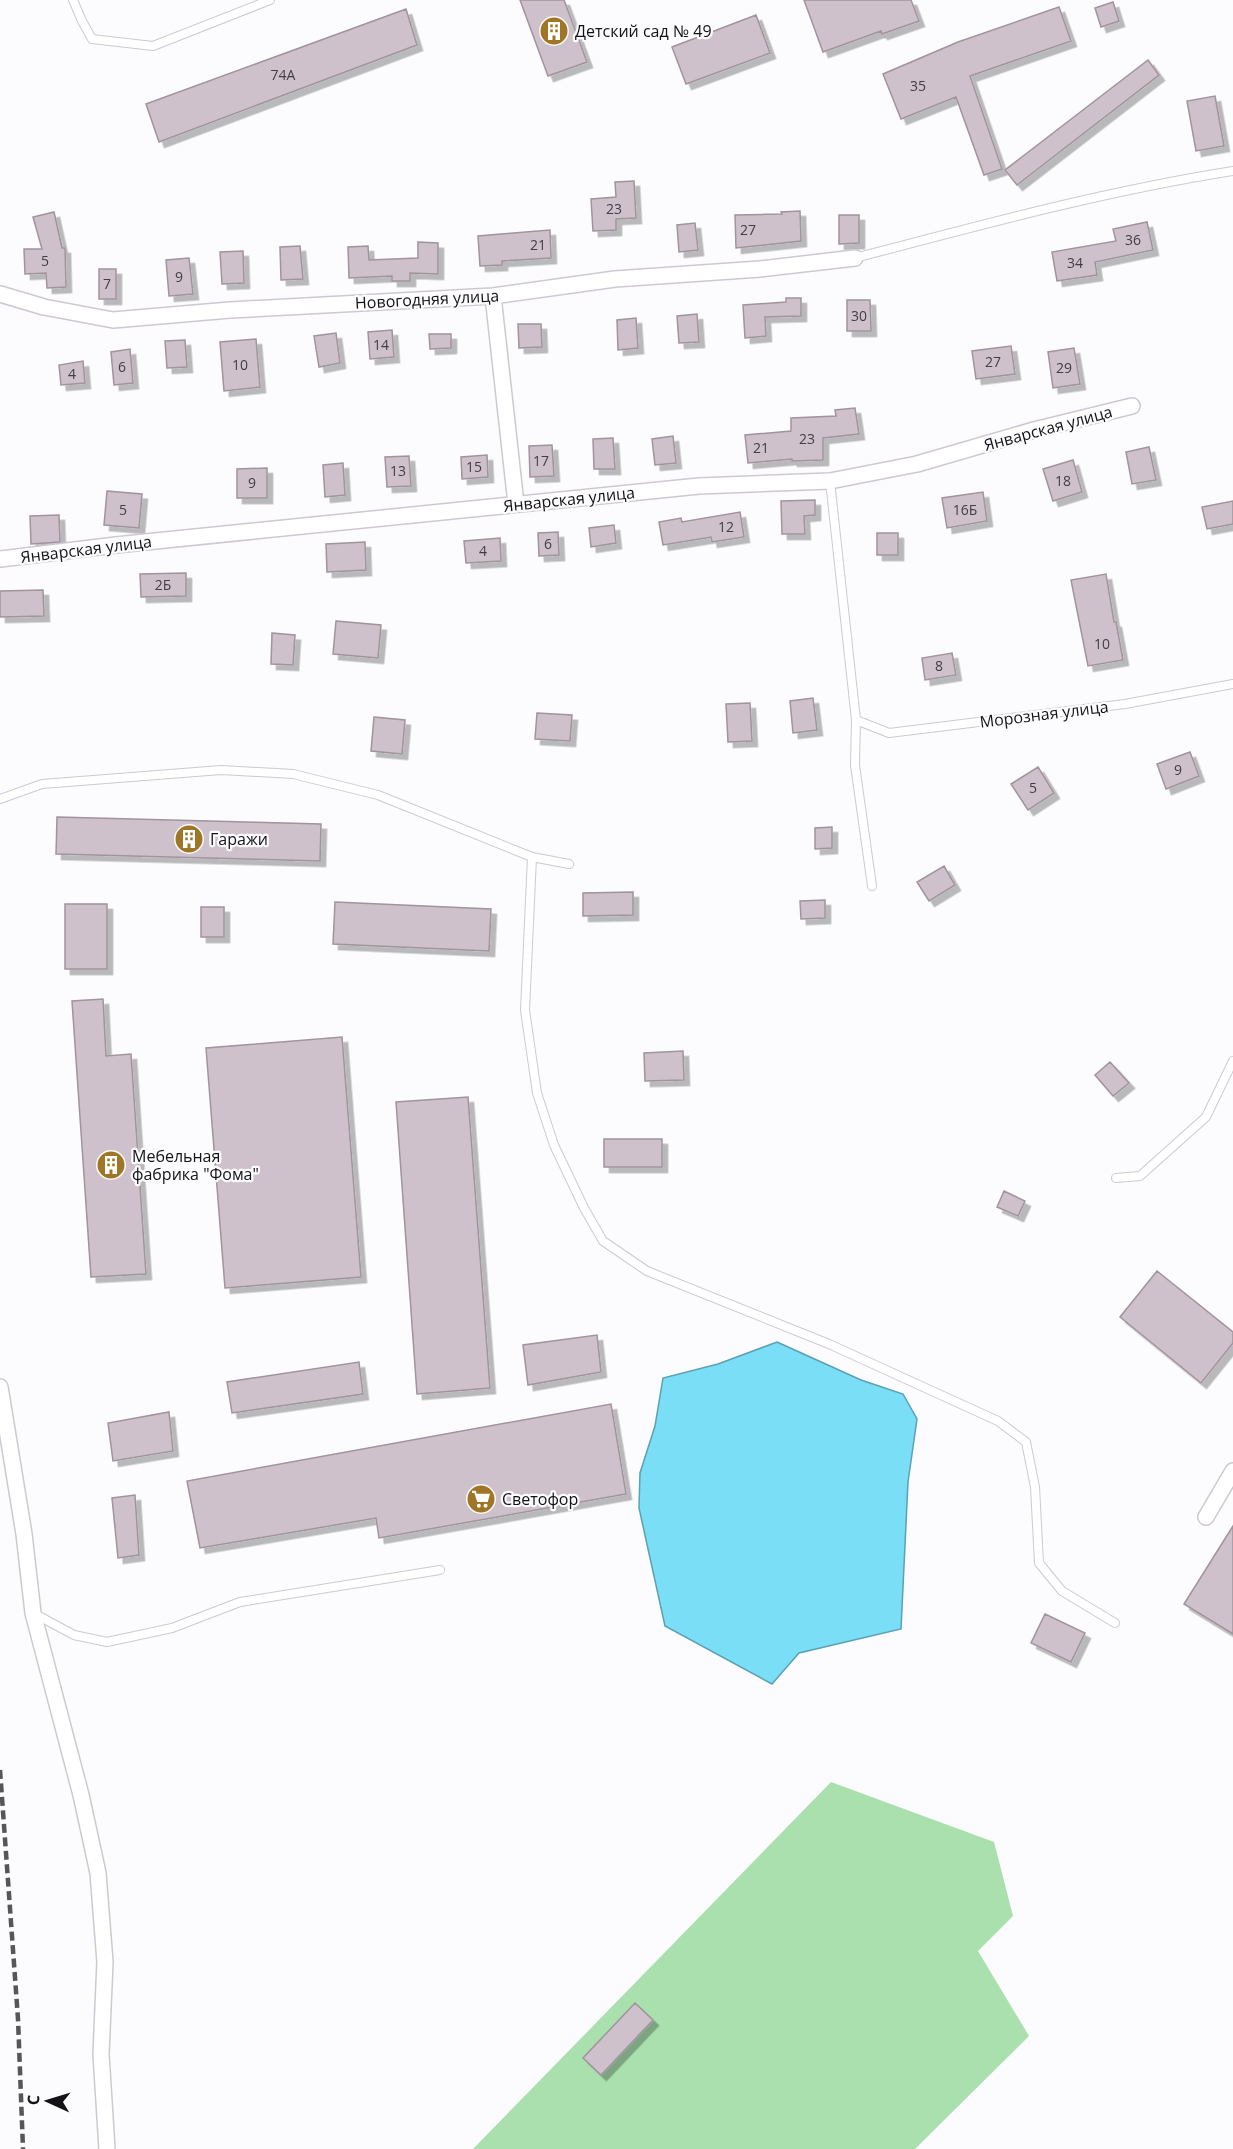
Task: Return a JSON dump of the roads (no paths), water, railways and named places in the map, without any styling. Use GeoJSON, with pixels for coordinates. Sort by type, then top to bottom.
{"type":"FeatureCollection","features":[{"type":"Feature","properties":{"kind":"street","name":"Новогодняя улица"},"geometry":{"type":"LineString","coordinates":[[0,294],[44,307],[113,320],[260,308],[493,296],[615,279],[760,269],[855,258]]}},
{"type":"Feature","properties":{"kind":"street"},"geometry":{"type":"LineString","coordinates":[[493,296],[516,504]]}},
{"type":"Feature","properties":{"kind":"street","name":"Январская улица"},"geometry":{"type":"LineString","coordinates":[[0,559],[116,545],[699,486],[830,481],[916,464],[1034,430],[1132,406]]}},
{"type":"Feature","properties":{"kind":"street"},"geometry":{"type":"LineString","coordinates":[[0,1387],[24,1534],[33,1613],[81,1795],[98,1873],[105,1962],[101,2054],[107,2149]]}},
{"type":"Feature","properties":{"kind":"street"},"geometry":{"type":"LineString","coordinates":[[1206,1517],[1233,1471]]}},
{"type":"Feature","properties":{"kind":"lane"},"geometry":{"type":"LineString","coordinates":[[73,0],[92,39],[153,46],[270,0]]}},
{"type":"Feature","properties":{"kind":"lane"},"geometry":{"type":"LineString","coordinates":[[855,258],[990,222],[1194,177],[1233,171]]}},
{"type":"Feature","properties":{"kind":"lane"},"geometry":{"type":"LineString","coordinates":[[830,481],[856,720],[855,765],[872,886]]}},
{"type":"Feature","properties":{"kind":"lane","name":"Морозная улица"},"geometry":{"type":"LineString","coordinates":[[856,720],[889,734],[1125,704],[1233,684]]}},
{"type":"Feature","properties":{"kind":"lane"},"geometry":{"type":"LineString","coordinates":[[0,800],[42,784],[221,770],[293,774],[378,795],[532,857],[569,864]]}},
{"type":"Feature","properties":{"kind":"lane"},"geometry":{"type":"LineString","coordinates":[[532,857],[525,1010],[537,1094],[554,1145],[584,1208],[603,1241],[647,1271],[829,1344],[998,1421],[1026,1442],[1035,1486],[1039,1563],[1062,1591],[1115,1623]]}},
{"type":"Feature","properties":{"kind":"lane"},"geometry":{"type":"LineString","coordinates":[[1116,1178],[1140,1176],[1206,1117],[1233,1061]]}},
{"type":"Feature","properties":{"kind":"lane"},"geometry":{"type":"LineString","coordinates":[[33,1613],[74,1635],[107,1642],[172,1628],[240,1602],[440,1570]]}},
{"type":"Feature","properties":{"kind":"water"},"geometry":{"type":"Polygon","coordinates":[[[777,1342],[861,1380],[903,1394],[917,1419],[908,1482],[901,1629],[799,1653],[772,1684],[665,1626],[639,1508],[640,1473],[655,1426],[663,1378],[718,1364],[777,1342]]]}},
{"type":"Feature","properties":{"kind":"railway"},"geometry":{"type":"LineString","coordinates":[[0,1770],[18,2019],[23,2149]]}},
{"type":"Feature","properties":{"kind":"place","name":"Детский сад № 49"},"geometry":{"type":"Point","coordinates":[554,31]}},
{"type":"Feature","properties":{"kind":"place","name":"Гаражи"},"geometry":{"type":"Point","coordinates":[189,839]}},
{"type":"Feature","properties":{"kind":"place","name":"Мебельная фабрика \"Фома\""},"geometry":{"type":"Point","coordinates":[111,1165]}},
{"type":"Feature","properties":{"kind":"place","name":"Светофор"},"geometry":{"type":"Point","coordinates":[481,1499]}}]}
